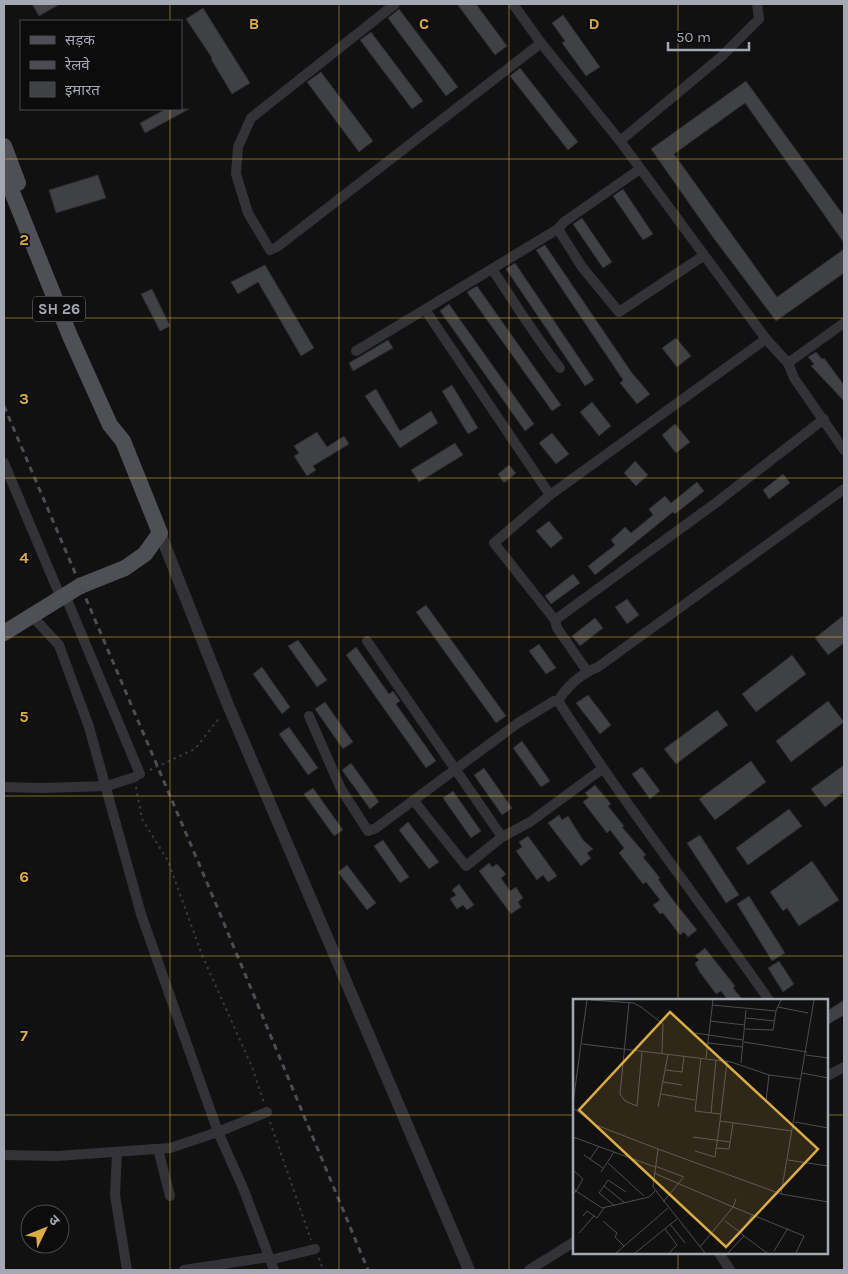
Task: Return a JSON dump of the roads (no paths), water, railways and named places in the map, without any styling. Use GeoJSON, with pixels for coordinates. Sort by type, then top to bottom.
{"type":"FeatureCollection","features":[{"type":"Feature","properties":{"kind":"main road"},"geometry":{"type":"LineString","coordinates":[[4,146],[64,297],[123,430],[123,441]]}},
{"type":"Feature","properties":{"kind":"main road","name":"SH 26"},"geometry":{"type":"LineString","coordinates":[[4,172],[70,336],[110,425],[123,441],[160,533]]}},
{"type":"Feature","properties":{"kind":"main road"},"geometry":{"type":"LineString","coordinates":[[4,633],[63,597],[125,568],[145,554],[160,533]]}},
{"type":"Feature","properties":{"kind":"street"},"geometry":{"type":"LineString","coordinates":[[395,4],[251,118],[238,147],[236,174],[248,213],[270,250],[277,247],[541,44]]}},
{"type":"Feature","properties":{"kind":"street"},"geometry":{"type":"LineString","coordinates":[[513,4],[541,44],[620,141],[766,339],[788,363],[794,378],[824,418],[844,450]]}},
{"type":"Feature","properties":{"kind":"street"},"geometry":{"type":"LineString","coordinates":[[620,141],[722,56],[759,19],[757,4]]}},
{"type":"Feature","properties":{"kind":"street"},"geometry":{"type":"LineString","coordinates":[[356,352],[558,229],[564,222],[640,169]]}},
{"type":"Feature","properties":{"kind":"street"},"geometry":{"type":"LineString","coordinates":[[558,229],[582,267],[619,312],[703,256]]}},
{"type":"Feature","properties":{"kind":"street"},"geometry":{"type":"LineString","coordinates":[[492,269],[522,312],[528,326],[534,330],[538,340],[560,368]]}},
{"type":"Feature","properties":{"kind":"street"},"geometry":{"type":"LineString","coordinates":[[426,311],[550,494]]}},
{"type":"Feature","properties":{"kind":"street"},"geometry":{"type":"LineString","coordinates":[[788,363],[844,323]]}},
{"type":"Feature","properties":{"kind":"street"},"geometry":{"type":"LineString","coordinates":[[587,671],[557,628],[554,620],[494,543],[550,494],[556,492],[766,339]]}},
{"type":"Feature","properties":{"kind":"street"},"geometry":{"type":"LineString","coordinates":[[554,620],[717,502],[824,418]]}},
{"type":"Feature","properties":{"kind":"street"},"geometry":{"type":"LineString","coordinates":[[4,463],[63,597],[137,776],[107,786],[4,787]]}},
{"type":"Feature","properties":{"kind":"street"},"geometry":{"type":"LineString","coordinates":[[309,716],[340,789],[368,831],[376,828],[518,723],[554,701],[558,701],[563,693],[587,671],[598,667],[844,488]]}},
{"type":"Feature","properties":{"kind":"street"},"geometry":{"type":"LineString","coordinates":[[160,533],[228,705],[469,1270]]}},
{"type":"Feature","properties":{"kind":"street"},"geometry":{"type":"LineString","coordinates":[[32,616],[59,645],[89,727],[107,786],[141,914],[218,1132],[243,1188],[271,1262]]}},
{"type":"Feature","properties":{"kind":"street"},"geometry":{"type":"LineString","coordinates":[[367,642],[502,836]]}},
{"type":"Feature","properties":{"kind":"street"},"geometry":{"type":"LineString","coordinates":[[558,701],[602,769],[696,896],[768,999]]}},
{"type":"Feature","properties":{"kind":"street"},"geometry":{"type":"LineString","coordinates":[[414,801],[466,866],[502,836],[530,822],[602,769]]}},
{"type":"Feature","properties":{"kind":"street"},"geometry":{"type":"LineString","coordinates":[[828,1075],[844,1067]]}},
{"type":"Feature","properties":{"kind":"street"},"geometry":{"type":"LineString","coordinates":[[4,1155],[57,1156],[170,1148],[218,1132],[267,1112]]}},
{"type":"Feature","properties":{"kind":"street"},"geometry":{"type":"LineString","coordinates":[[158,1149],[170,1196]]}},
{"type":"Feature","properties":{"kind":"street"},"geometry":{"type":"LineString","coordinates":[[117,1153],[115,1195],[127,1270]]}},
{"type":"Feature","properties":{"kind":"street"},"geometry":{"type":"LineString","coordinates":[[529,1270],[573,1243]]}},
{"type":"Feature","properties":{"kind":"street"},"geometry":{"type":"LineString","coordinates":[[184,1270],[271,1262],[315,1249]]}},
{"type":"Feature","properties":{"kind":"street"},"geometry":{"type":"LineString","coordinates":[[720,1254],[730,1270]]}},
{"type":"Feature","properties":{"kind":"railway"},"geometry":{"type":"LineString","coordinates":[[4,406],[208,885],[368,1270]]}}]}
